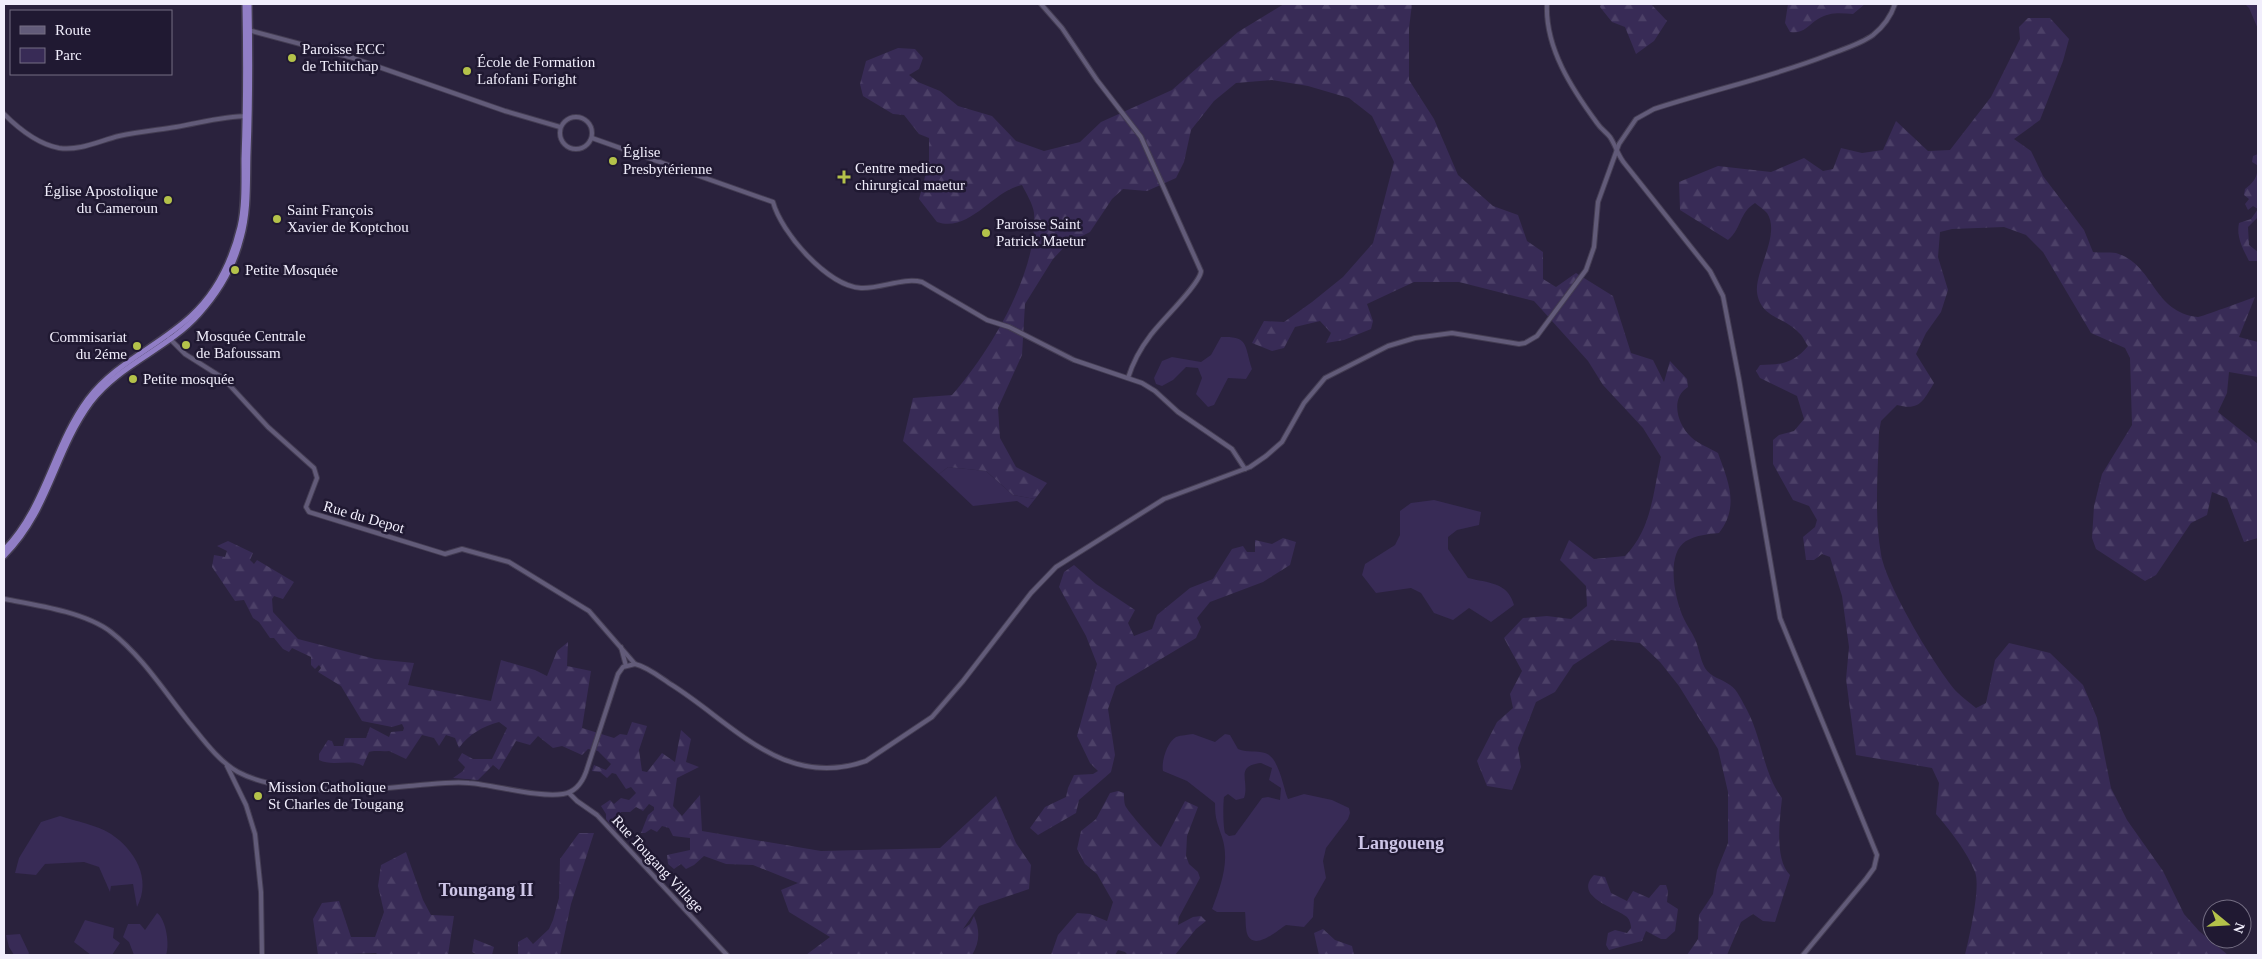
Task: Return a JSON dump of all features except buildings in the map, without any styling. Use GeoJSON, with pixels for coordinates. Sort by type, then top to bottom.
{"type":"FeatureCollection","features":[{"type":"Feature","properties":{"kind":"highway"},"geometry":{"type":"LineString","coordinates":[[4,556],[26,527],[39,504],[72,424],[94,392],[121,367],[169,338],[192,316],[217,286],[234,249],[244,208],[247,134],[247,4]]}},
{"type":"Feature","properties":{"kind":"highway"},"geometry":{"type":"LineString","coordinates":[[4,550],[26,527]]}},
{"type":"Feature","properties":{"kind":"street"},"geometry":{"type":"LineString","coordinates":[[1041,4],[1062,28],[1103,88],[1141,137],[1201,271],[1198,280],[1173,307],[1139,352],[1128,378]]}},
{"type":"Feature","properties":{"kind":"street"},"geometry":{"type":"LineString","coordinates":[[1547,4],[1550,36],[1563,69],[1580,100],[1599,126],[1610,137],[1616,153],[1710,271],[1722,296],[1740,379],[1780,618],[1877,855],[1874,868],[1866,879],[1803,955]]}},
{"type":"Feature","properties":{"kind":"street"},"geometry":{"type":"LineString","coordinates":[[621,647],[636,664],[690,696],[774,757],[809,768],[858,764],[866,761],[932,717],[964,681],[1031,593],[1056,567],[1164,499],[1245,469],[1266,456],[1282,442],[1304,403],[1325,378],[1388,346],[1415,338],[1452,333],[1525,344],[1537,336],[1586,270],[1594,247],[1598,202],[1616,153],[1630,125],[1646,113],[1672,103],[1794,68],[1848,47],[1872,36],[1886,21],[1894,4]]}},
{"type":"Feature","properties":{"kind":"street"},"geometry":{"type":"LineString","coordinates":[[248,30],[353,58],[505,111],[560,127]]}},
{"type":"Feature","properties":{"kind":"street"},"geometry":{"type":"LineString","coordinates":[[4,114],[29,135],[59,148],[78,148],[138,132],[247,116]]}},
{"type":"Feature","properties":{"kind":"street"},"geometry":{"type":"LineString","coordinates":[[581,117],[589,123],[592,138],[581,149],[570,148],[560,137],[560,127],[567,119],[581,117]]}},
{"type":"Feature","properties":{"kind":"street"},"geometry":{"type":"LineString","coordinates":[[592,138],[773,202],[777,216],[807,254],[835,279],[844,284],[859,288],[913,281],[922,282],[987,320],[1009,327],[1074,360],[1128,378],[1155,391],[1178,412],[1232,449],[1245,469]]}},
{"type":"Feature","properties":{"kind":"street","name":"Rue du Depot"},"geometry":{"type":"LineString","coordinates":[[169,338],[185,354],[224,378],[268,427],[314,468],[317,478],[306,507],[309,512],[445,554],[462,549],[498,558],[589,611],[621,647]]}},
{"type":"Feature","properties":{"kind":"street"},"geometry":{"type":"LineString","coordinates":[[4,599],[40,606],[82,618],[111,632],[142,663],[226,764],[246,805],[254,834],[261,892],[262,955]]}},
{"type":"Feature","properties":{"kind":"street"},"geometry":{"type":"LineString","coordinates":[[621,647],[626,666]]}},
{"type":"Feature","properties":{"kind":"street"},"geometry":{"type":"LineString","coordinates":[[226,764],[250,777],[299,788],[373,789],[447,782],[561,794],[569,793],[582,782],[615,680],[623,668],[636,664]]}},
{"type":"Feature","properties":{"kind":"street","name":"Rue Tougang Village"},"geometry":{"type":"LineString","coordinates":[[569,793],[577,802],[597,814],[727,955]]}},
{"type":"Feature","properties":{"kind":"green space"},"geometry":{"type":"Polygon","coordinates":[[[1284,4],[1412,4],[1409,28],[1409,80],[1434,119],[1458,175],[1493,206],[1518,215],[1527,241],[1543,252],[1543,279],[1556,287],[1576,273],[1613,296],[1631,353],[1653,360],[1664,382],[1670,361],[1687,379],[1688,387],[1682,392],[1677,404],[1679,418],[1686,432],[1691,437],[1718,453],[1728,483],[1731,503],[1725,523],[1719,533],[1694,537],[1680,547],[1674,567],[1675,590],[1685,622],[1695,639],[1705,668],[1710,674],[1733,687],[1742,700],[1752,721],[1771,778],[1782,798],[1779,827],[1780,849],[1785,868],[1790,875],[1775,922],[1763,921],[1753,914],[1741,922],[1727,955],[1687,955],[1698,939],[1699,915],[1713,894],[1717,870],[1728,843],[1728,792],[1718,749],[1679,686],[1660,662],[1640,643],[1611,640],[1573,665],[1555,692],[1536,702],[1518,748],[1521,767],[1512,790],[1487,786],[1477,761],[1497,722],[1513,708],[1510,694],[1522,671],[1504,638],[1523,618],[1547,616],[1571,619],[1587,606],[1586,586],[1560,560],[1569,540],[1594,559],[1625,556],[1641,534],[1650,509],[1661,457],[1643,428],[1603,385],[1588,361],[1534,301],[1459,282],[1414,282],[1367,304],[1373,321],[1371,329],[1344,340],[1326,343],[1331,333],[1320,321],[1295,327],[1284,348],[1272,351],[1252,343],[1264,321],[1284,322],[1312,302],[1343,277],[1373,243],[1394,162],[1372,116],[1349,98],[1308,86],[1272,80],[1236,83],[1214,101],[1191,130],[1184,162],[1176,178],[1147,191],[1123,189],[1112,199],[1090,232],[1068,243],[1053,259],[1025,304],[1022,355],[998,408],[1000,438],[1016,467],[1047,483],[1035,499],[1013,495],[986,471],[948,467],[939,474],[903,441],[913,398],[952,395],[996,334],[1020,285],[1028,260],[1033,236],[1034,213],[1031,202],[1022,185],[1011,189],[960,222],[949,224],[937,222],[919,199],[929,162],[929,138],[919,134],[904,115],[893,114],[863,96],[860,84],[866,61],[898,48],[915,49],[923,58],[919,69],[909,75],[918,82],[940,91],[958,106],[992,116],[1016,141],[1044,151],[1080,142],[1101,122],[1172,90],[1238,32],[1284,4]]]}},
{"type":"Feature","properties":{"kind":"green space"},"geometry":{"type":"Polygon","coordinates":[[[1601,4],[1651,4],[1667,21],[1654,41],[1636,54],[1625,27],[1612,22],[1600,7],[1601,4]]]}},
{"type":"Feature","properties":{"kind":"green space"},"geometry":{"type":"Polygon","coordinates":[[[1788,4],[1865,4],[1853,14],[1839,13],[1826,15],[1802,31],[1790,32],[1785,23],[1788,4]]]}},
{"type":"Feature","properties":{"kind":"green space"},"geometry":{"type":"Polygon","coordinates":[[[2245,4],[2258,4],[2258,29],[2249,8],[2245,4]]]}},
{"type":"Feature","properties":{"kind":"green space"},"geometry":{"type":"Polygon","coordinates":[[[2028,18],[2050,18],[2069,39],[2063,61],[2040,120],[2014,139],[2031,151],[2043,176],[2084,230],[2093,252],[2116,253],[2129,259],[2139,267],[2171,307],[2183,313],[2198,317],[2255,297],[2239,337],[2258,342],[2258,377],[2229,372],[2227,393],[2218,412],[2258,444],[2258,538],[2244,542],[2227,498],[2212,492],[2207,515],[2191,523],[2156,575],[2145,581],[2096,549],[2092,538],[2094,506],[2102,474],[2132,425],[2130,358],[2125,348],[2091,333],[2043,252],[2026,235],[2004,227],[1952,229],[1940,232],[1938,257],[1948,290],[1941,312],[1926,333],[1916,354],[1934,383],[1920,403],[1911,407],[1897,405],[1881,421],[1877,493],[1881,554],[1892,585],[1925,647],[1958,693],[1976,708],[1986,703],[1995,660],[2009,643],[2050,653],[2083,685],[2097,718],[2111,788],[2127,820],[2163,871],[2184,914],[2202,933],[2202,949],[2221,949],[2228,955],[1965,955],[1976,901],[1975,872],[1963,849],[1936,814],[1939,783],[1932,768],[1856,755],[1846,679],[1849,647],[1842,596],[1830,557],[1822,554],[1814,560],[1806,560],[1803,537],[1815,527],[1817,520],[1809,506],[1793,500],[1773,464],[1773,440],[1779,435],[1794,431],[1804,419],[1797,396],[1760,378],[1756,371],[1760,365],[1787,362],[1798,356],[1808,346],[1800,334],[1768,312],[1759,301],[1757,283],[1769,241],[1771,222],[1767,213],[1755,203],[1746,211],[1736,231],[1728,240],[1680,210],[1679,182],[1718,166],[1771,172],[1804,158],[1823,171],[1833,169],[1841,148],[1862,153],[1883,150],[1896,121],[1928,151],[1950,150],[1991,97],[2020,39],[2019,27],[2028,18]]]}},
{"type":"Feature","properties":{"kind":"green space"},"geometry":{"type":"Polygon","coordinates":[[[2258,154],[2258,209],[2253,206],[2248,210],[2245,204],[2249,199],[2244,195],[2245,189],[2253,182],[2256,176],[2257,165],[2252,162],[2253,156],[2258,154]]]}},
{"type":"Feature","properties":{"kind":"green space"},"geometry":{"type":"Polygon","coordinates":[[[2258,209],[2258,217],[2248,227],[2249,245],[2258,252],[2258,261],[2249,261],[2239,238],[2238,228],[2239,223],[2251,219],[2258,209]]]}},
{"type":"Feature","properties":{"kind":"green space"},"geometry":{"type":"Polygon","coordinates":[[[1221,337],[1237,338],[1244,343],[1252,369],[1246,379],[1228,378],[1214,405],[1208,407],[1196,394],[1202,378],[1198,368],[1186,367],[1173,380],[1162,386],[1156,384],[1154,378],[1162,361],[1172,357],[1201,362],[1211,355],[1221,337]]]}},
{"type":"Feature","properties":{"kind":"green space"},"geometry":{"type":"Polygon","coordinates":[[[948,467],[986,471],[1013,495],[1035,499],[1028,508],[1017,501],[973,506],[939,474],[948,467]]]}},
{"type":"Feature","properties":{"kind":"green space"},"geometry":{"type":"Polygon","coordinates":[[[1434,500],[1481,512],[1479,525],[1457,530],[1448,537],[1448,549],[1468,578],[1496,585],[1511,597],[1514,605],[1491,622],[1469,608],[1453,620],[1434,613],[1421,593],[1411,588],[1376,593],[1362,575],[1365,564],[1395,545],[1400,535],[1400,511],[1411,503],[1434,500]]]}},
{"type":"Feature","properties":{"kind":"green space"},"geometry":{"type":"Polygon","coordinates":[[[1283,538],[1296,542],[1290,565],[1263,582],[1210,602],[1197,618],[1201,627],[1196,638],[1116,686],[1108,709],[1115,755],[1111,772],[1079,800],[1076,813],[1038,835],[1030,828],[1045,807],[1066,797],[1074,775],[1093,774],[1098,771],[1090,763],[1077,736],[1097,664],[1086,636],[1059,587],[1064,572],[1074,565],[1096,584],[1135,610],[1128,623],[1134,636],[1152,629],[1157,615],[1190,588],[1213,579],[1232,549],[1243,546],[1247,552],[1255,552],[1255,540],[1272,544],[1283,538]]]}},
{"type":"Feature","properties":{"kind":"green space"},"geometry":{"type":"Polygon","coordinates":[[[228,541],[253,553],[250,560],[254,564],[257,560],[294,582],[283,599],[274,596],[272,599],[273,612],[298,639],[375,659],[414,663],[408,685],[491,701],[501,660],[535,670],[547,676],[557,651],[568,642],[567,666],[591,671],[582,728],[614,738],[620,734],[627,735],[632,722],[647,726],[639,750],[642,771],[647,772],[662,753],[675,762],[681,730],[691,739],[686,762],[699,767],[677,778],[673,806],[682,816],[700,795],[702,831],[821,851],[940,848],[996,796],[1016,843],[1031,865],[1029,889],[979,906],[963,929],[970,924],[974,916],[978,936],[977,945],[972,955],[806,955],[830,937],[789,912],[781,890],[798,883],[753,865],[726,864],[704,856],[686,869],[681,864],[674,869],[668,864],[667,855],[690,850],[690,838],[673,836],[669,828],[662,826],[657,832],[651,829],[641,833],[648,815],[654,810],[654,807],[649,804],[643,811],[636,807],[630,812],[621,812],[617,820],[616,832],[606,819],[606,814],[601,806],[610,800],[614,804],[621,798],[629,800],[636,793],[631,787],[626,789],[616,774],[612,773],[607,778],[600,772],[592,771],[594,765],[606,770],[611,764],[598,751],[588,749],[582,755],[562,746],[553,748],[538,736],[530,745],[516,741],[499,770],[493,765],[478,780],[453,778],[463,771],[465,767],[458,760],[462,753],[473,759],[492,759],[507,728],[499,722],[476,732],[459,748],[455,738],[446,735],[439,746],[434,738],[422,735],[406,759],[389,751],[376,751],[369,752],[363,766],[353,763],[330,763],[319,760],[319,754],[328,740],[332,741],[334,746],[343,746],[345,738],[366,738],[370,727],[389,737],[391,732],[403,731],[404,728],[402,724],[392,727],[362,721],[341,686],[318,672],[321,668],[319,665],[315,669],[311,665],[311,657],[292,648],[289,652],[283,649],[274,638],[270,638],[259,622],[253,618],[244,600],[235,601],[212,567],[214,555],[225,557],[227,551],[217,546],[228,541]]]}},
{"type":"Feature","properties":{"kind":"green space"},"geometry":{"type":"Polygon","coordinates":[[[1193,734],[1215,742],[1225,734],[1230,735],[1238,749],[1262,752],[1270,756],[1280,773],[1288,799],[1304,794],[1332,800],[1349,808],[1348,819],[1326,848],[1323,861],[1326,878],[1314,899],[1313,917],[1304,927],[1286,925],[1267,938],[1256,941],[1248,936],[1245,912],[1217,912],[1212,909],[1225,864],[1224,846],[1216,817],[1215,803],[1187,781],[1163,771],[1164,758],[1170,743],[1176,737],[1193,734]],[[1261,763],[1248,767],[1245,771],[1244,798],[1236,800],[1228,794],[1224,797],[1224,829],[1225,833],[1229,836],[1235,835],[1262,798],[1268,797],[1280,800],[1281,788],[1269,780],[1272,768],[1261,763]]]}},
{"type":"Feature","properties":{"kind":"green space"},"geometry":{"type":"Polygon","coordinates":[[[1118,791],[1124,793],[1125,805],[1130,813],[1161,847],[1185,801],[1198,807],[1187,836],[1186,856],[1189,864],[1198,872],[1200,878],[1179,917],[1178,925],[1193,917],[1201,916],[1206,921],[1196,929],[1175,955],[1128,955],[1118,950],[1115,955],[1051,955],[1058,935],[1077,913],[1090,914],[1107,921],[1113,902],[1097,874],[1085,864],[1077,849],[1081,831],[1096,819],[1110,793],[1118,791]]]}},
{"type":"Feature","properties":{"kind":"green space"},"geometry":{"type":"Polygon","coordinates":[[[60,816],[105,831],[127,848],[139,866],[142,876],[143,886],[137,907],[133,884],[111,886],[110,892],[99,867],[84,862],[45,864],[36,875],[15,873],[19,858],[41,822],[60,816]]]}},
{"type":"Feature","properties":{"kind":"green space"},"geometry":{"type":"Polygon","coordinates":[[[579,833],[594,833],[571,904],[560,955],[518,954],[518,942],[527,937],[533,944],[549,929],[559,898],[560,859],[579,833]]]}},
{"type":"Feature","properties":{"kind":"green space"},"geometry":{"type":"Polygon","coordinates":[[[406,852],[423,900],[431,915],[454,916],[448,955],[378,955],[376,953],[318,955],[313,919],[322,903],[339,901],[351,937],[375,937],[384,912],[378,886],[381,865],[406,852]]]}},
{"type":"Feature","properties":{"kind":"green space"},"geometry":{"type":"Polygon","coordinates":[[[1594,875],[1605,877],[1611,893],[1627,901],[1633,891],[1649,898],[1660,885],[1666,885],[1668,891],[1667,902],[1678,909],[1675,931],[1666,939],[1661,939],[1646,931],[1642,941],[1609,950],[1606,945],[1608,933],[1615,930],[1627,933],[1631,928],[1631,924],[1627,917],[1593,896],[1589,890],[1589,883],[1594,875]]]}},
{"type":"Feature","properties":{"kind":"green space"},"geometry":{"type":"Polygon","coordinates":[[[157,913],[163,921],[166,932],[168,945],[166,955],[134,955],[129,942],[123,937],[128,924],[140,924],[145,930],[157,913]]]}},
{"type":"Feature","properties":{"kind":"green space"},"geometry":{"type":"Polygon","coordinates":[[[85,920],[114,928],[113,938],[120,943],[112,955],[91,955],[74,942],[85,920]]]}},
{"type":"Feature","properties":{"kind":"green space"},"geometry":{"type":"Polygon","coordinates":[[[1323,929],[1335,940],[1352,946],[1354,955],[1319,955],[1314,933],[1323,929]]]}},
{"type":"Feature","properties":{"kind":"green space"},"geometry":{"type":"Polygon","coordinates":[[[20,934],[29,953],[28,955],[14,955],[9,947],[6,935],[20,934]]]}},
{"type":"Feature","properties":{"kind":"green space"},"geometry":{"type":"Polygon","coordinates":[[[474,939],[494,947],[492,955],[478,955],[472,952],[474,939]]]}},
{"type":"Feature","properties":{"kind":"place","name":"Paroisse ECC de Tchitchap"},"geometry":{"type":"Point","coordinates":[292,58]}},
{"type":"Feature","properties":{"kind":"place","name":"École de Formation Lafofani Foright"},"geometry":{"type":"Point","coordinates":[467,71]}},
{"type":"Feature","properties":{"kind":"place","name":"Église Presbytérienne"},"geometry":{"type":"Point","coordinates":[613,161]}},
{"type":"Feature","properties":{"kind":"place","name":"Centre medico chirurgical maetur"},"geometry":{"type":"Point","coordinates":[844,177]}},
{"type":"Feature","properties":{"kind":"place","name":"Église Apostolique du Cameroun"},"geometry":{"type":"Point","coordinates":[168,200]}},
{"type":"Feature","properties":{"kind":"place","name":"Saint François Xavier de Koptchou"},"geometry":{"type":"Point","coordinates":[277,219]}},
{"type":"Feature","properties":{"kind":"place","name":"Paroisse Saint Patrick Maetur"},"geometry":{"type":"Point","coordinates":[986,233]}},
{"type":"Feature","properties":{"kind":"place","name":"Petite Mosquée"},"geometry":{"type":"Point","coordinates":[235,270]}},
{"type":"Feature","properties":{"kind":"place","name":"Mosquée Centrale de Bafoussam"},"geometry":{"type":"Point","coordinates":[186,345]}},
{"type":"Feature","properties":{"kind":"place","name":"Commisariat du 2éme"},"geometry":{"type":"Point","coordinates":[137,346]}},
{"type":"Feature","properties":{"kind":"place","name":"Petite mosquée"},"geometry":{"type":"Point","coordinates":[133,379]}},
{"type":"Feature","properties":{"kind":"place","name":"Mission Catholique St Charles de Tougang"},"geometry":{"type":"Point","coordinates":[258,796]}},
{"type":"Feature","properties":{"kind":"district","name":"Langoueng"},"geometry":{"type":"Point","coordinates":[1401,843]}},
{"type":"Feature","properties":{"kind":"district","name":"Toungang II"},"geometry":{"type":"Point","coordinates":[486,890]}}]}
